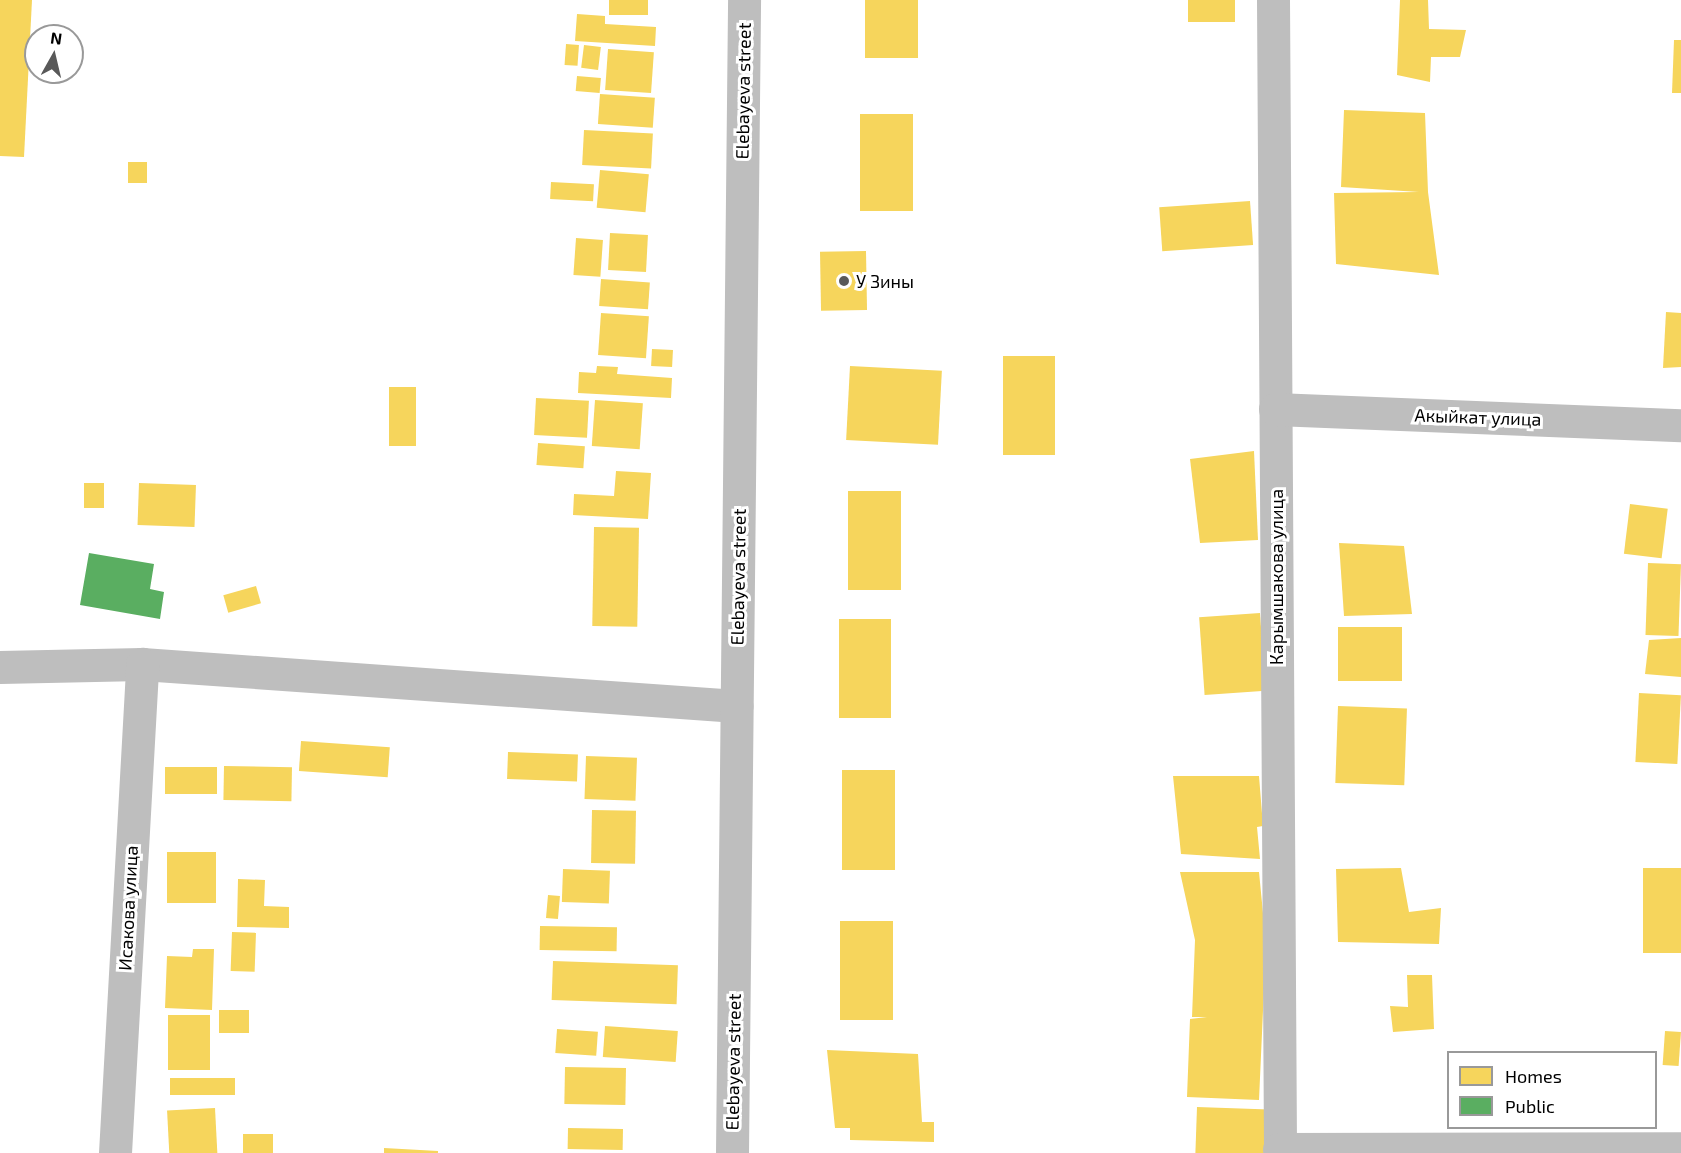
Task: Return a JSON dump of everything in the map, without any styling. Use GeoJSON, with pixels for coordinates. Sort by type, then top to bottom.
{"type":"FeatureCollection","features":[{"type":"Feature","properties":{"kind":"street","name":"Elebayeva street"},"geometry":{"type":"LineString","coordinates":[[732,1153],[744,0]]}},
{"type":"Feature","properties":{"kind":"street","name":"Карымшакова улица"},"geometry":{"type":"LineString","coordinates":[[1273,0],[1279,1151]]}},
{"type":"Feature","properties":{"kind":"street","name":"Акыйкат улица"},"geometry":{"type":"LineString","coordinates":[[1275,409],[1681,425]]}},
{"type":"Feature","properties":{"kind":"street"},"geometry":{"type":"LineString","coordinates":[[0,667],[142,664],[737,706]]}},
{"type":"Feature","properties":{"kind":"street","name":"Исакова улица"},"geometry":{"type":"LineString","coordinates":[[116,1153],[142,664]]}},
{"type":"Feature","properties":{"kind":"street"},"geometry":{"type":"LineString","coordinates":[[1279,1151],[1681,1148]]}},
{"type":"Feature","properties":{"kind":"building: Homes"},"geometry":{"type":"Polygon","coordinates":[[[0,0],[32,0],[31,24],[24,24],[24,84],[28,84],[24,157],[0,156],[0,0]]]}},
{"type":"Feature","properties":{"kind":"building: Homes"},"geometry":{"type":"Polygon","coordinates":[[[609,0],[648,0],[648,15],[609,15],[609,0]]]}},
{"type":"Feature","properties":{"kind":"building: Homes"},"geometry":{"type":"Polygon","coordinates":[[[865,0],[918,0],[918,58],[865,58],[865,0]]]}},
{"type":"Feature","properties":{"kind":"building: Homes"},"geometry":{"type":"Polygon","coordinates":[[[1188,0],[1235,0],[1235,22],[1188,22],[1188,0]]]}},
{"type":"Feature","properties":{"kind":"building: Homes"},"geometry":{"type":"Polygon","coordinates":[[[1400,0],[1428,0],[1429,29],[1466,30],[1460,57],[1431,57],[1430,82],[1397,75],[1400,0]]]}},
{"type":"Feature","properties":{"kind":"building: Homes"},"geometry":{"type":"Polygon","coordinates":[[[577,14],[605,16],[605,24],[656,27],[655,46],[575,41],[577,14]]]}},
{"type":"Feature","properties":{"kind":"building: Homes"},"geometry":{"type":"Polygon","coordinates":[[[1674,40],[1681,40],[1681,93],[1672,93],[1674,40]]]}},
{"type":"Feature","properties":{"kind":"building: Homes"},"geometry":{"type":"Polygon","coordinates":[[[566,44],[579,45],[578,66],[565,65],[566,44]]]}},
{"type":"Feature","properties":{"kind":"building: Homes"},"geometry":{"type":"Polygon","coordinates":[[[584,45],[601,47],[598,70],[581,68],[584,45]]]}},
{"type":"Feature","properties":{"kind":"building: Homes"},"geometry":{"type":"Polygon","coordinates":[[[608,49],[654,52],[651,93],[605,90],[608,49]]]}},
{"type":"Feature","properties":{"kind":"building: Homes"},"geometry":{"type":"Polygon","coordinates":[[[577,76],[601,78],[600,93],[576,91],[577,76]]]}},
{"type":"Feature","properties":{"kind":"building: Homes"},"geometry":{"type":"Polygon","coordinates":[[[600,94],[655,98],[653,128],[598,124],[600,94]]]}},
{"type":"Feature","properties":{"kind":"building: Homes"},"geometry":{"type":"Polygon","coordinates":[[[1344,110],[1425,113],[1428,192],[1439,275],[1336,264],[1334,193],[1419,192],[1341,187],[1344,110]]]}},
{"type":"Feature","properties":{"kind":"building: Homes"},"geometry":{"type":"Polygon","coordinates":[[[860,114],[913,114],[913,211],[860,211],[860,114]]]}},
{"type":"Feature","properties":{"kind":"building: Homes"},"geometry":{"type":"Polygon","coordinates":[[[584,130],[653,134],[651,169],[582,165],[584,130]]]}},
{"type":"Feature","properties":{"kind":"building: Homes"},"geometry":{"type":"Polygon","coordinates":[[[128,162],[147,162],[147,183],[128,183],[128,162]]]}},
{"type":"Feature","properties":{"kind":"building: Homes"},"geometry":{"type":"Polygon","coordinates":[[[600,170],[649,174],[646,212],[597,208],[600,170]]]}},
{"type":"Feature","properties":{"kind":"building: Homes"},"geometry":{"type":"Polygon","coordinates":[[[551,182],[594,184],[593,201],[550,199],[551,182]]]}},
{"type":"Feature","properties":{"kind":"building: Homes"},"geometry":{"type":"Polygon","coordinates":[[[1250,201],[1253,245],[1162,251],[1159,207],[1250,201]]]}},
{"type":"Feature","properties":{"kind":"building: Homes"},"geometry":{"type":"Polygon","coordinates":[[[610,233],[648,235],[646,272],[608,270],[610,233]]]}},
{"type":"Feature","properties":{"kind":"building: Homes"},"geometry":{"type":"Polygon","coordinates":[[[576,238],[603,240],[600,277],[573,275],[576,238]]]}},
{"type":"Feature","properties":{"kind":"building: Homes","name":"У Зины"},"geometry":{"type":"Polygon","coordinates":[[[866,251],[867,310],[821,311],[820,252],[866,251]]]}},
{"type":"Feature","properties":{"kind":"building: Homes"},"geometry":{"type":"Polygon","coordinates":[[[601,279],[650,282],[648,309],[599,306],[601,279]]]}},
{"type":"Feature","properties":{"kind":"building: Homes"},"geometry":{"type":"Polygon","coordinates":[[[1666,312],[1681,313],[1681,367],[1663,368],[1666,312]]]}},
{"type":"Feature","properties":{"kind":"building: Homes"},"geometry":{"type":"Polygon","coordinates":[[[601,313],[649,316],[646,358],[598,355],[601,313]]]}},
{"type":"Feature","properties":{"kind":"building: Homes"},"geometry":{"type":"Polygon","coordinates":[[[652,349],[673,350],[672,367],[651,366],[652,349]]]}},
{"type":"Feature","properties":{"kind":"building: Homes"},"geometry":{"type":"Polygon","coordinates":[[[1003,356],[1055,356],[1055,455],[1003,455],[1003,356]]]}},
{"type":"Feature","properties":{"kind":"building: Homes"},"geometry":{"type":"Polygon","coordinates":[[[597,366],[618,367],[617,374],[672,378],[671,398],[578,393],[579,372],[596,373],[597,366]]]}},
{"type":"Feature","properties":{"kind":"building: Homes"},"geometry":{"type":"Polygon","coordinates":[[[850,366],[942,371],[938,445],[846,440],[850,366]]]}},
{"type":"Feature","properties":{"kind":"building: Homes"},"geometry":{"type":"Polygon","coordinates":[[[389,387],[416,387],[416,446],[389,446],[389,387]]]}},
{"type":"Feature","properties":{"kind":"building: Homes"},"geometry":{"type":"Polygon","coordinates":[[[536,398],[589,401],[587,438],[534,435],[536,398]]]}},
{"type":"Feature","properties":{"kind":"building: Homes"},"geometry":{"type":"Polygon","coordinates":[[[595,400],[643,403],[640,449],[592,446],[595,400]]]}},
{"type":"Feature","properties":{"kind":"building: Homes"},"geometry":{"type":"Polygon","coordinates":[[[538,443],[585,446],[583,468],[536,465],[538,443]]]}},
{"type":"Feature","properties":{"kind":"building: Homes"},"geometry":{"type":"Polygon","coordinates":[[[1254,451],[1258,540],[1200,543],[1190,459],[1254,451]]]}},
{"type":"Feature","properties":{"kind":"building: Homes"},"geometry":{"type":"Polygon","coordinates":[[[616,471],[651,473],[648,519],[573,515],[574,494],[614,496],[616,471]]]}},
{"type":"Feature","properties":{"kind":"building: Homes"},"geometry":{"type":"Polygon","coordinates":[[[84,483],[104,483],[104,508],[84,508],[84,483]]]}},
{"type":"Feature","properties":{"kind":"building: Homes"},"geometry":{"type":"Polygon","coordinates":[[[139,483],[196,485],[194,527],[138,525],[139,483]]]}},
{"type":"Feature","properties":{"kind":"building: Homes"},"geometry":{"type":"Polygon","coordinates":[[[848,491],[901,491],[901,590],[848,590],[848,491]]]}},
{"type":"Feature","properties":{"kind":"building: Homes"},"geometry":{"type":"Polygon","coordinates":[[[1630,504],[1668,509],[1662,558],[1624,554],[1630,504]]]}},
{"type":"Feature","properties":{"kind":"building: Homes"},"geometry":{"type":"Polygon","coordinates":[[[594,527],[639,528],[637,627],[592,626],[594,527]]]}},
{"type":"Feature","properties":{"kind":"building: Homes"},"geometry":{"type":"Polygon","coordinates":[[[1339,543],[1404,546],[1412,614],[1344,616],[1339,543]]]}},
{"type":"Feature","properties":{"kind":"building: Homes"},"geometry":{"type":"Polygon","coordinates":[[[1648,563],[1681,564],[1678,636],[1645,635],[1648,563]]]}},
{"type":"Feature","properties":{"kind":"building: Homes"},"geometry":{"type":"Polygon","coordinates":[[[256,586],[261,603],[228,613],[223,595],[256,586]]]}},
{"type":"Feature","properties":{"kind":"building: Homes"},"geometry":{"type":"Polygon","coordinates":[[[1260,613],[1265,691],[1205,695],[1199,617],[1260,613]]]}},
{"type":"Feature","properties":{"kind":"building: Homes"},"geometry":{"type":"Polygon","coordinates":[[[839,619],[891,619],[891,718],[839,718],[839,619]]]}},
{"type":"Feature","properties":{"kind":"building: Homes"},"geometry":{"type":"Polygon","coordinates":[[[1338,627],[1402,627],[1402,681],[1338,681],[1338,627]]]}},
{"type":"Feature","properties":{"kind":"building: Homes"},"geometry":{"type":"Polygon","coordinates":[[[1681,638],[1681,677],[1645,674],[1649,640],[1681,638]]]}},
{"type":"Feature","properties":{"kind":"building: Homes"},"geometry":{"type":"Polygon","coordinates":[[[1639,693],[1681,695],[1677,764],[1635,762],[1639,693]]]}},
{"type":"Feature","properties":{"kind":"building: Homes"},"geometry":{"type":"Polygon","coordinates":[[[1338,706],[1407,708],[1404,785],[1335,783],[1338,706]]]}},
{"type":"Feature","properties":{"kind":"building: Homes"},"geometry":{"type":"Polygon","coordinates":[[[301,741],[390,747],[388,777],[299,771],[301,741]]]}},
{"type":"Feature","properties":{"kind":"building: Homes"},"geometry":{"type":"Polygon","coordinates":[[[508,752],[578,754],[577,781],[507,779],[508,752]]]}},
{"type":"Feature","properties":{"kind":"building: Homes"},"geometry":{"type":"Polygon","coordinates":[[[586,756],[637,758],[635,801],[584,799],[586,756]]]}},
{"type":"Feature","properties":{"kind":"building: Homes"},"geometry":{"type":"Polygon","coordinates":[[[224,766],[292,767],[291,801],[223,800],[224,766]]]}},
{"type":"Feature","properties":{"kind":"building: Homes"},"geometry":{"type":"Polygon","coordinates":[[[165,767],[217,767],[217,794],[165,794],[165,767]]]}},
{"type":"Feature","properties":{"kind":"building: Homes"},"geometry":{"type":"Polygon","coordinates":[[[842,770],[895,770],[895,870],[842,870],[842,770]]]}},
{"type":"Feature","properties":{"kind":"building: Homes"},"geometry":{"type":"Polygon","coordinates":[[[1173,776],[1259,776],[1263,826],[1257,827],[1260,859],[1181,854],[1173,776]]]}},
{"type":"Feature","properties":{"kind":"building: Homes"},"geometry":{"type":"Polygon","coordinates":[[[592,810],[636,811],[635,864],[591,863],[592,810]]]}},
{"type":"Feature","properties":{"kind":"building: Homes"},"geometry":{"type":"Polygon","coordinates":[[[167,852],[216,852],[216,903],[167,903],[167,852]]]}},
{"type":"Feature","properties":{"kind":"building: Homes"},"geometry":{"type":"Polygon","coordinates":[[[1401,868],[1409,912],[1441,908],[1439,944],[1338,942],[1336,869],[1401,868]]]}},
{"type":"Feature","properties":{"kind":"building: Homes"},"geometry":{"type":"Polygon","coordinates":[[[1643,868],[1681,868],[1681,953],[1643,953],[1643,868]]]}},
{"type":"Feature","properties":{"kind":"building: Homes"},"geometry":{"type":"Polygon","coordinates":[[[563,869],[610,871],[609,904],[562,902],[563,869]]]}},
{"type":"Feature","properties":{"kind":"building: Homes"},"geometry":{"type":"Polygon","coordinates":[[[1180,872],[1259,872],[1266,944],[1259,1100],[1187,1097],[1190,1019],[1207,1017],[1192,1017],[1195,940],[1180,872]]]}},
{"type":"Feature","properties":{"kind":"building: Homes"},"geometry":{"type":"Polygon","coordinates":[[[238,879],[265,880],[264,906],[289,907],[289,928],[237,927],[238,879]]]}},
{"type":"Feature","properties":{"kind":"building: Homes"},"geometry":{"type":"Polygon","coordinates":[[[548,895],[560,896],[558,919],[546,918],[548,895]]]}},
{"type":"Feature","properties":{"kind":"building: Homes"},"geometry":{"type":"Polygon","coordinates":[[[840,921],[893,921],[893,1020],[840,1020],[840,921]]]}},
{"type":"Feature","properties":{"kind":"building: Homes"},"geometry":{"type":"Polygon","coordinates":[[[540,926],[617,927],[617,951],[540,950],[540,926]]]}},
{"type":"Feature","properties":{"kind":"building: Homes"},"geometry":{"type":"Polygon","coordinates":[[[232,932],[256,933],[255,972],[231,971],[232,932]]]}},
{"type":"Feature","properties":{"kind":"building: Homes"},"geometry":{"type":"Polygon","coordinates":[[[193,949],[214,949],[212,1010],[165,1008],[167,956],[192,957],[193,949]]]}},
{"type":"Feature","properties":{"kind":"building: Homes"},"geometry":{"type":"Polygon","coordinates":[[[553,961],[678,965],[677,1004],[552,1000],[553,961]]]}},
{"type":"Feature","properties":{"kind":"building: Homes"},"geometry":{"type":"Polygon","coordinates":[[[1407,975],[1432,975],[1434,1029],[1393,1032],[1390,1006],[1408,1007],[1407,975]]]}},
{"type":"Feature","properties":{"kind":"building: Homes"},"geometry":{"type":"Polygon","coordinates":[[[219,1010],[249,1010],[249,1033],[219,1033],[219,1010]]]}},
{"type":"Feature","properties":{"kind":"building: Homes"},"geometry":{"type":"Polygon","coordinates":[[[168,1015],[210,1015],[210,1070],[168,1070],[168,1015]]]}},
{"type":"Feature","properties":{"kind":"building: Homes"},"geometry":{"type":"Polygon","coordinates":[[[605,1026],[678,1031],[676,1062],[603,1057],[605,1026]]]}},
{"type":"Feature","properties":{"kind":"building: Homes"},"geometry":{"type":"Polygon","coordinates":[[[557,1029],[598,1032],[596,1056],[555,1053],[557,1029]]]}},
{"type":"Feature","properties":{"kind":"building: Homes"},"geometry":{"type":"Polygon","coordinates":[[[1665,1031],[1681,1032],[1679,1066],[1663,1065],[1665,1031]]]}},
{"type":"Feature","properties":{"kind":"building: Homes"},"geometry":{"type":"Polygon","coordinates":[[[827,1050],[918,1054],[922,1122],[934,1122],[934,1142],[850,1140],[850,1128],[835,1128],[827,1050]]]}},
{"type":"Feature","properties":{"kind":"building: Homes"},"geometry":{"type":"Polygon","coordinates":[[[565,1067],[626,1068],[625,1105],[564,1104],[565,1067]]]}},
{"type":"Feature","properties":{"kind":"building: Homes"},"geometry":{"type":"Polygon","coordinates":[[[170,1078],[235,1078],[235,1095],[170,1095],[170,1078]]]}},
{"type":"Feature","properties":{"kind":"building: Homes"},"geometry":{"type":"Polygon","coordinates":[[[1197,1107],[1269,1110],[1267,1153],[1195,1153],[1197,1107]]]}},
{"type":"Feature","properties":{"kind":"building: Homes"},"geometry":{"type":"Polygon","coordinates":[[[215,1108],[217,1153],[169,1153],[167,1111],[215,1108]]]}},
{"type":"Feature","properties":{"kind":"building: Homes"},"geometry":{"type":"Polygon","coordinates":[[[568,1128],[623,1129],[623,1150],[568,1149],[568,1128]]]}},
{"type":"Feature","properties":{"kind":"building: Homes"},"geometry":{"type":"Polygon","coordinates":[[[243,1134],[273,1134],[273,1153],[243,1153],[243,1134]]]}},
{"type":"Feature","properties":{"kind":"building: Homes"},"geometry":{"type":"Polygon","coordinates":[[[384,1148],[438,1151],[438,1153],[384,1153],[384,1148]]]}},
{"type":"Feature","properties":{"kind":"building: Public"},"geometry":{"type":"Polygon","coordinates":[[[89,553],[154,564],[150,589],[164,592],[160,619],[80,605],[89,553]]]}},
{"type":"Feature","properties":{"kind":"place","name":"У Зины"},"geometry":{"type":"Point","coordinates":[844,281]}}]}
